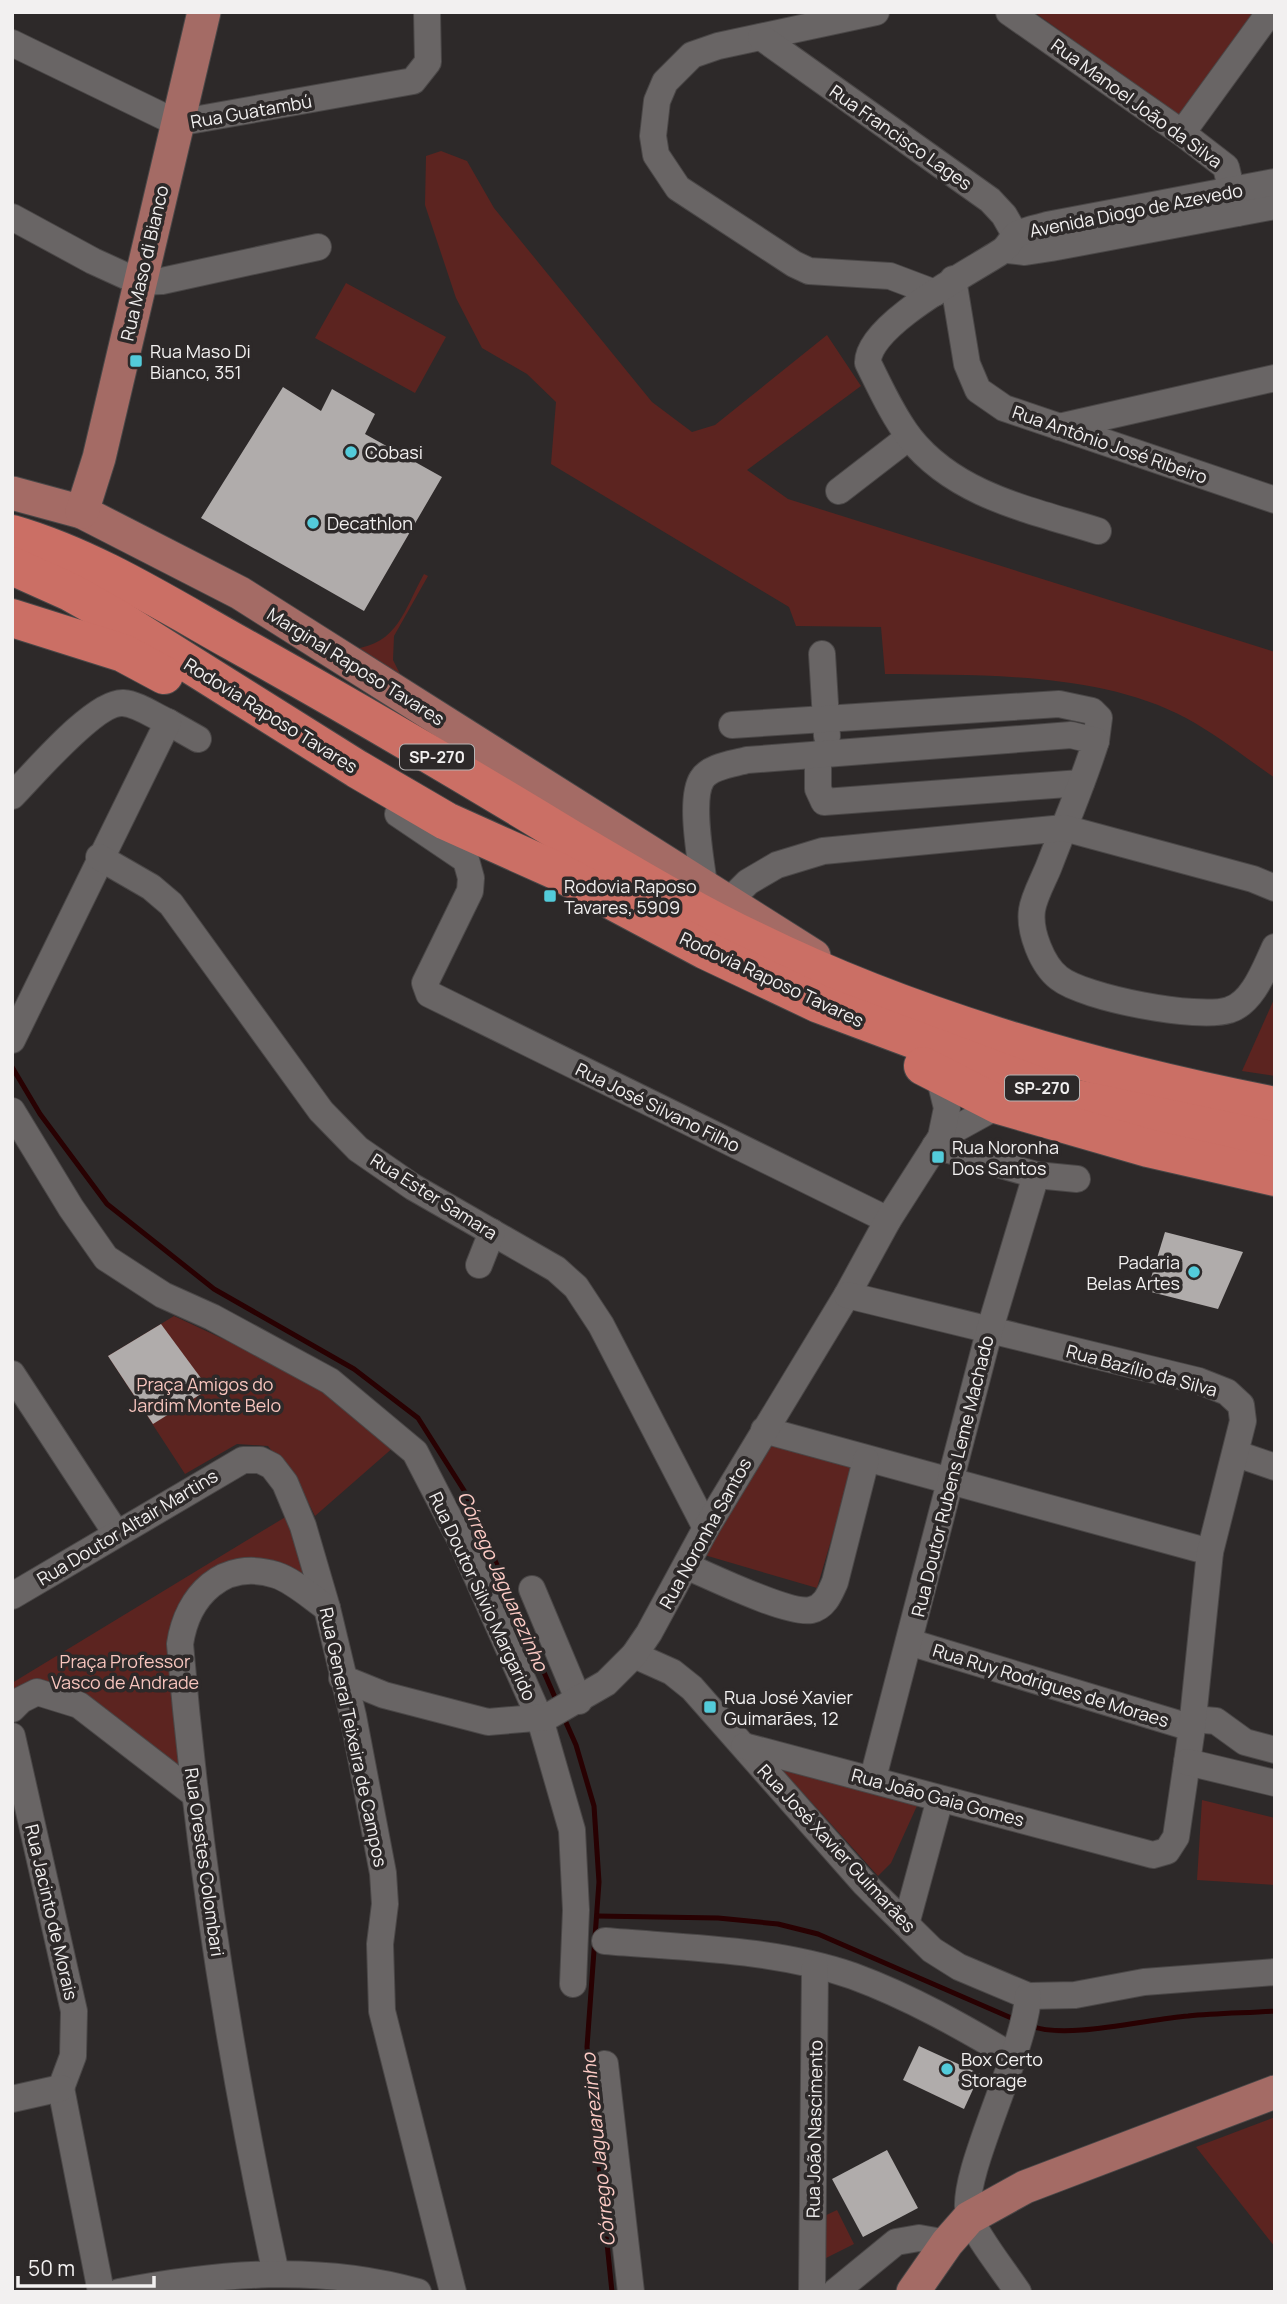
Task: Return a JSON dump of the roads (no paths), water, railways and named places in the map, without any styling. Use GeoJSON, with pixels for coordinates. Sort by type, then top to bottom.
{"type":"FeatureCollection","features":[{"type":"Feature","properties":{"kind":"highway","name":"Rodovia Raposo Tavares"},"geometry":{"type":"LineString","coordinates":[[12,534],[56,547],[138,587],[755,942],[904,1005],[1086,1063],[1177,1087],[1275,1106]]}},
{"type":"Feature","properties":{"kind":"highway","name":"Rodovia Raposo Tavares"},"geometry":{"type":"LineString","coordinates":[[12,566],[70,592],[118,619],[446,821],[555,870],[705,950],[819,1004],[1068,1097],[1275,1141]]}},
{"type":"Feature","properties":{"kind":"highway"},"geometry":{"type":"LineString","coordinates":[[12,618],[124,653],[179,683],[246,698]]}},
{"type":"Feature","properties":{"kind":"highway"},"geometry":{"type":"LineString","coordinates":[[819,1004],[939,1076],[999,1105],[1148,1148],[1275,1177]]}},
{"type":"Feature","properties":{"kind":"main road","name":"Rua Maso di Bianco"},"geometry":{"type":"LineString","coordinates":[[82,512],[99,458],[204,12]]}},
{"type":"Feature","properties":{"kind":"main road","name":"Marginal Raposo Tavares"},"geometry":{"type":"LineString","coordinates":[[12,493],[82,512],[240,593],[717,892],[859,986]]}},
{"type":"Feature","properties":{"kind":"main road"},"geometry":{"type":"LineString","coordinates":[[913,2292],[947,2243],[969,2218],[1026,2187],[1275,2092]]}},
{"type":"Feature","properties":{"kind":"street","name":"Rua Guatambú"},"geometry":{"type":"LineString","coordinates":[[12,43],[177,123],[413,81],[421,75],[428,62],[427,12]]}},
{"type":"Feature","properties":{"kind":"street"},"geometry":{"type":"LineString","coordinates":[[876,12],[718,46],[692,55],[664,82],[653,116],[653,136],[662,165],[678,188],[794,264],[809,271],[890,276],[944,286]]}},
{"type":"Feature","properties":{"kind":"street","name":"Rua Manoel João da Silva"},"geometry":{"type":"LineString","coordinates":[[1009,12],[1182,132],[1258,197]]}},
{"type":"Feature","properties":{"kind":"street"},"geometry":{"type":"LineString","coordinates":[[1182,132],[1270,12]]}},
{"type":"Feature","properties":{"kind":"street","name":"Rua Francisco Lages"},"geometry":{"type":"LineString","coordinates":[[761,37],[990,200],[1015,245]]}},
{"type":"Feature","properties":{"kind":"street","name":"Avenida Diogo de Azevedo"},"geometry":{"type":"LineString","coordinates":[[909,437],[872,372],[867,354],[874,342],[944,286],[1015,245],[1258,197]]}},
{"type":"Feature","properties":{"kind":"street"},"geometry":{"type":"LineString","coordinates":[[12,217],[93,261],[139,282],[162,281],[318,247]]}},
{"type":"Feature","properties":{"kind":"street","name":"Rua Antônio José Ribeiro"},"geometry":{"type":"LineString","coordinates":[[944,286],[967,364],[978,390],[1004,408],[1275,500]]}},
{"type":"Feature","properties":{"kind":"street"},"geometry":{"type":"LineString","coordinates":[[1057,427],[1275,378]]}},
{"type":"Feature","properties":{"kind":"street"},"geometry":{"type":"LineString","coordinates":[[839,491],[909,437],[943,470],[981,494],[1098,531]]}},
{"type":"Feature","properties":{"kind":"street"},"geometry":{"type":"LineString","coordinates":[[822,654],[826,718],[818,789],[824,802],[1081,783]]}},
{"type":"Feature","properties":{"kind":"street"},"geometry":{"type":"LineString","coordinates":[[12,796],[91,717],[107,705],[123,703],[198,739]]}},
{"type":"Feature","properties":{"kind":"street"},"geometry":{"type":"LineString","coordinates":[[732,725],[1059,704],[1092,711],[1098,718],[1096,741],[1032,911],[1041,955],[1059,978],[1088,991],[1166,1010],[1196,1013],[1230,1010],[1246,999],[1275,947]]}},
{"type":"Feature","properties":{"kind":"street"},"geometry":{"type":"LineString","coordinates":[[18,1018],[157,749],[167,722]]}},
{"type":"Feature","properties":{"kind":"street","name":"Rua José Silvano Filho"},"geometry":{"type":"LineString","coordinates":[[288,726],[327,768],[453,849],[469,866],[470,891],[425,983],[429,994],[888,1220]]}},
{"type":"Feature","properties":{"kind":"street"},"geometry":{"type":"LineString","coordinates":[[1096,741],[1071,735],[1048,735],[747,760],[715,769],[702,778],[697,795],[717,892],[748,882],[777,866],[823,851],[1064,828],[1253,879],[1275,888]]}},
{"type":"Feature","properties":{"kind":"street","name":"Rua Ester Samara"},"geometry":{"type":"LineString","coordinates":[[99,857],[151,887],[171,904],[321,1111],[358,1149],[413,1187],[556,1269],[576,1287],[601,1325],[706,1528]]}},
{"type":"Feature","properties":{"kind":"street","name":"Rua Noronha Santos"},"geometry":{"type":"LineString","coordinates":[[342,1678],[384,1695],[451,1715],[488,1722],[543,1718],[576,1703],[606,1684],[634,1655],[764,1430],[848,1295],[888,1220],[938,1141],[947,1108],[939,1076]]}},
{"type":"Feature","properties":{"kind":"street","name":"Rua Noronha Santos"},"geometry":{"type":"LineString","coordinates":[[938,1141],[999,1105]]}},
{"type":"Feature","properties":{"kind":"street","name":"Rua Doutor Silvio Margarido"},"geometry":{"type":"LineString","coordinates":[[12,1111],[71,1208],[106,1258],[163,1295],[212,1317],[330,1381],[415,1452],[461,1541],[543,1718],[572,1830],[576,1910],[573,1984]]}},
{"type":"Feature","properties":{"kind":"street"},"geometry":{"type":"LineString","coordinates":[[938,1141],[1036,1175],[1077,1179]]}},
{"type":"Feature","properties":{"kind":"street","name":"Rua Doutor Rubens Leme Machado"},"geometry":{"type":"LineString","coordinates":[[873,1779],[989,1332],[1036,1175]]}},
{"type":"Feature","properties":{"kind":"street"},"geometry":{"type":"LineString","coordinates":[[478,1265],[492,1232]]}},
{"type":"Feature","properties":{"kind":"street","name":"Rua Bazílio da Silva"},"geometry":{"type":"LineString","coordinates":[[848,1295],[989,1332],[1199,1381],[1227,1392],[1241,1405],[1243,1421],[1237,1454],[1210,1552],[1193,1723],[1176,1837],[1167,1851],[1153,1855],[1132,1849]]}},
{"type":"Feature","properties":{"kind":"street"},"geometry":{"type":"LineString","coordinates":[[12,1374],[116,1533]]}},
{"type":"Feature","properties":{"kind":"street"},"geometry":{"type":"LineString","coordinates":[[764,1430],[1210,1552]]}},
{"type":"Feature","properties":{"kind":"street"},"geometry":{"type":"LineString","coordinates":[[1237,1454],[1275,1467]]}},
{"type":"Feature","properties":{"kind":"street","name":"Rua Doutor Altair Martins"},"geometry":{"type":"LineString","coordinates":[[12,1596],[243,1460]]}},
{"type":"Feature","properties":{"kind":"street","name":"Rua General Teixeira de Campos"},"geometry":{"type":"LineString","coordinates":[[243,1460],[260,1460],[272,1466],[285,1483],[303,1526],[327,1608],[383,1872],[380,1944],[382,2011],[453,2292]]}},
{"type":"Feature","properties":{"kind":"street"},"geometry":{"type":"LineString","coordinates":[[686,1566],[788,1608],[811,1610],[827,1600],[835,1582],[866,1460]]}},
{"type":"Feature","properties":{"kind":"street","name":"Rua Orestes Colombari"},"geometry":{"type":"LineString","coordinates":[[276,2274],[243,2125],[193,1793],[180,1644],[183,1624],[202,1589],[221,1578],[249,1571],[276,1575],[327,1608]]}},
{"type":"Feature","properties":{"kind":"street"},"geometry":{"type":"LineString","coordinates":[[531,1589],[576,1703]]}},
{"type":"Feature","properties":{"kind":"street","name":"Rua Ruy Rodrigues de Moraes"},"geometry":{"type":"LineString","coordinates":[[909,1642],[1193,1723],[1216,1721],[1245,1742],[1275,1750]]}},
{"type":"Feature","properties":{"kind":"street","name":"Rua José Xavier Guimarães"},"geometry":{"type":"LineString","coordinates":[[634,1655],[672,1672],[692,1688],[864,1883],[932,1950],[959,1967],[1028,2001],[1144,1982],[1275,1972]]}},
{"type":"Feature","properties":{"kind":"street"},"geometry":{"type":"LineString","coordinates":[[12,1709],[21,1700],[37,1692],[79,1705],[193,1793]]}},
{"type":"Feature","properties":{"kind":"street","name":"Rua Jacinto de Morais"},"geometry":{"type":"LineString","coordinates":[[12,1736],[24,1834],[74,2011],[73,2056],[61,2088]]}},
{"type":"Feature","properties":{"kind":"street","name":"Rua João Gaia Gomes"},"geometry":{"type":"LineString","coordinates":[[744,1746],[1132,1849]]}},
{"type":"Feature","properties":{"kind":"street"},"geometry":{"type":"LineString","coordinates":[[1187,1762],[1275,1783]]}},
{"type":"Feature","properties":{"kind":"street"},"geometry":{"type":"LineString","coordinates":[[905,1924],[940,1799]]}},
{"type":"Feature","properties":{"kind":"street"},"geometry":{"type":"LineString","coordinates":[[605,1941],[745,1952],[816,1966],[853,1976],[949,2019],[1018,2045]]}},
{"type":"Feature","properties":{"kind":"street","name":"Rua João Nascimento"},"geometry":{"type":"LineString","coordinates":[[812,2292],[816,1966]]}},
{"type":"Feature","properties":{"kind":"street"},"geometry":{"type":"LineString","coordinates":[[1018,2292],[969,2218],[967,2191],[1018,2045],[1028,2001]]}},
{"type":"Feature","properties":{"kind":"street"},"geometry":{"type":"LineString","coordinates":[[605,2064],[631,2292]]}},
{"type":"Feature","properties":{"kind":"street"},"geometry":{"type":"LineString","coordinates":[[12,2099],[61,2088],[101,2292]]}},
{"type":"Feature","properties":{"kind":"street"},"geometry":{"type":"LineString","coordinates":[[835,2292],[896,2242],[919,2238],[947,2243]]}},
{"type":"Feature","properties":{"kind":"street"},"geometry":{"type":"LineString","coordinates":[[119,2292],[234,2273],[331,2277],[418,2292]]}},
{"type":"Feature","properties":{"kind":"waterway","name":"Córrego Jaguarezinho"},"geometry":{"type":"LineString","coordinates":[[12,1067],[40,1114],[107,1204],[214,1289],[354,1369],[418,1418],[465,1492],[557,1702]]}},
{"type":"Feature","properties":{"kind":"waterway","name":"Córrego Jaguarezinho"},"geometry":{"type":"LineString","coordinates":[[564,1718],[576,1745],[594,1806],[599,1882],[587,2047],[612,2292]]}},
{"type":"Feature","properties":{"kind":"waterway"},"geometry":{"type":"LineString","coordinates":[[597,1916],[718,1918],[778,1924],[818,1934],[1016,2020]]}},
{"type":"Feature","properties":{"kind":"waterway"},"geometry":{"type":"LineString","coordinates":[[1031,2026],[1046,2030],[1086,2030],[1188,2016],[1275,2011]]}},
{"type":"Feature","properties":{"kind":"place","name":"Rua Maso Di Bianco, 351"},"geometry":{"type":"Point","coordinates":[136,361]}},
{"type":"Feature","properties":{"kind":"place","name":"Cobasi"},"geometry":{"type":"Point","coordinates":[351,452]}},
{"type":"Feature","properties":{"kind":"place","name":"Decathlon"},"geometry":{"type":"Point","coordinates":[313,523]}},
{"type":"Feature","properties":{"kind":"place","name":"Rodovia Raposo Tavares, 5909"},"geometry":{"type":"Point","coordinates":[550,896]}},
{"type":"Feature","properties":{"kind":"place","name":"Rua Noronha Dos Santos"},"geometry":{"type":"Point","coordinates":[938,1157]}},
{"type":"Feature","properties":{"kind":"place","name":"Padaria Belas Artes"},"geometry":{"type":"Point","coordinates":[1194,1272]}},
{"type":"Feature","properties":{"kind":"place","name":"Rua José Xavier Guimarães, 12"},"geometry":{"type":"Point","coordinates":[710,1707]}},
{"type":"Feature","properties":{"kind":"place","name":"Box Certo Storage"},"geometry":{"type":"Point","coordinates":[947,2069]}},
{"type":"Feature","properties":{"kind":"park label","name":"Praça Amigos do Jardim Monte Belo"},"geometry":{"type":"Point","coordinates":[205,1394]}},
{"type":"Feature","properties":{"kind":"park label","name":"Praça Professor Vasco de Andrade"},"geometry":{"type":"Point","coordinates":[125,1671]}}]}
